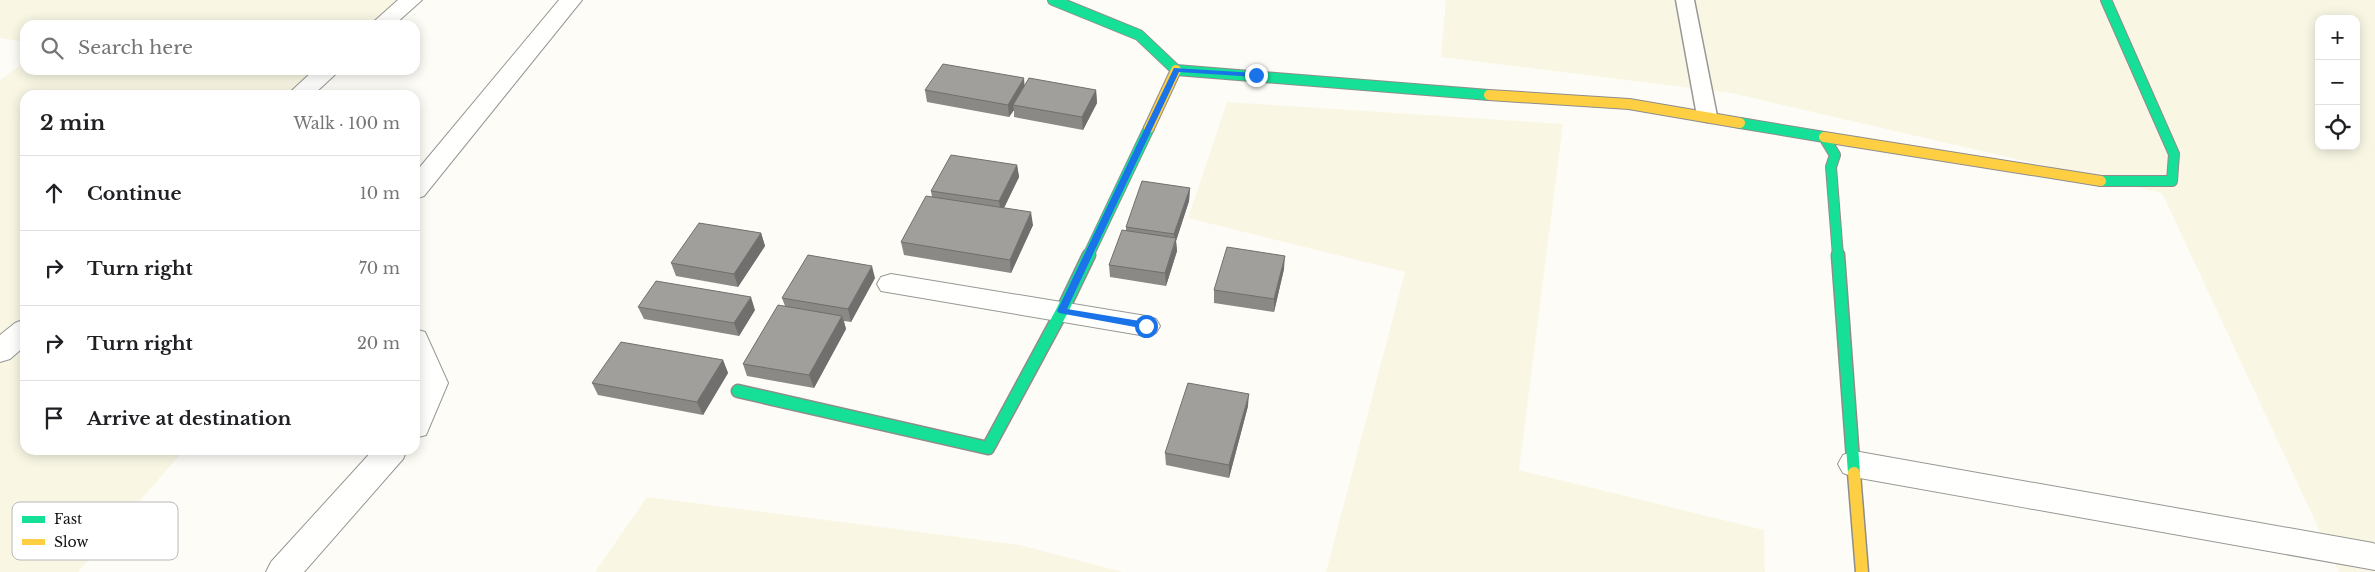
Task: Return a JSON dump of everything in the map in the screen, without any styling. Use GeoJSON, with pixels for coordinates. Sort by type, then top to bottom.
{"type":"FeatureCollection","features":[{"type":"Feature","properties":{"kind":"street"},"geometry":{"type":"LineString","coordinates":[[387,20],[411,0]]}},
{"type":"Feature","properties":{"kind":"street"},"geometry":{"type":"LineString","coordinates":[[420,184],[571,0]]}},
{"type":"Feature","properties":{"kind":"street"},"geometry":{"type":"LineString","coordinates":[[1053,0],[1140,35],[1176,70],[1559,101],[1629,104],[2102,181],[2172,181],[2174,154],[2106,0]]}},
{"type":"Feature","properties":{"kind":"street"},"geometry":{"type":"LineString","coordinates":[[738,391],[988,448],[1062,311],[1176,70]]}},
{"type":"Feature","properties":{"kind":"street"},"geometry":{"type":"LineString","coordinates":[[305,90],[322,75]]}},
{"type":"Feature","properties":{"kind":"street"},"geometry":{"type":"LineString","coordinates":[[1824,137],[1835,155],[1831,166],[1862,572]]}},
{"type":"Feature","properties":{"kind":"street"},"geometry":{"type":"LineString","coordinates":[[891,284],[1146,326]]}},
{"type":"Feature","properties":{"kind":"street"},"geometry":{"type":"LineString","coordinates":[[0,352],[20,334]]}},
{"type":"Feature","properties":{"kind":"street"},"geometry":{"type":"LineString","coordinates":[[420,352],[433,383],[420,414]]}},
{"type":"Feature","properties":{"kind":"street"},"geometry":{"type":"LineString","coordinates":[[283,572],[388,455]]}},
{"type":"Feature","properties":{"kind":"street"},"geometry":{"type":"LineString","coordinates":[[1854,464],[2373,558]]}},
{"type":"Feature","properties":{"kind":"lane"},"geometry":{"type":"LineString","coordinates":[[1685,0],[1707,116]]}},
{"type":"Feature","properties":{"kind":"shaded area"},"geometry":{"type":"Polygon","coordinates":[[[0,0],[399,0],[377,20],[20,20],[20,41],[0,38],[0,0]]]}},
{"type":"Feature","properties":{"kind":"shaded area"},"geometry":{"type":"Polygon","coordinates":[[[1446,0],[2375,0],[2375,572],[2339,572],[2162,193],[1731,93],[1441,57],[1446,0]]]}},
{"type":"Feature","properties":{"kind":"shaded area"},"geometry":{"type":"Polygon","coordinates":[[[20,66],[20,75],[319,75],[312,90],[20,90],[20,455],[180,455],[139,502],[12,502],[12,560],[88,560],[78,572],[0,572],[0,80],[20,66]]]}},
{"type":"Feature","properties":{"kind":"shaded area"},"geometry":{"type":"Polygon","coordinates":[[[1227,102],[1563,124],[1519,470],[1764,530],[1765,572],[1326,572],[1405,272],[1188,218],[1227,102]]]}},
{"type":"Feature","properties":{"kind":"shaded area"},"geometry":{"type":"Polygon","coordinates":[[[647,497],[1020,545],[1123,572],[595,572],[647,497]]]}},
{"type":"Feature","properties":{"kind":"building"},"geometry":{"type":"Polygon","coordinates":[[[943,64],[1024,78],[1008,105],[925,90],[943,64]]]}},
{"type":"Feature","properties":{"kind":"building"},"geometry":{"type":"Polygon","coordinates":[[[1029,78],[1096,90],[1082,117],[1013,105],[1029,78]]]}},
{"type":"Feature","properties":{"kind":"building"},"geometry":{"type":"Polygon","coordinates":[[[951,155],[1017,165],[999,201],[931,191],[951,155]]]}},
{"type":"Feature","properties":{"kind":"building"},"geometry":{"type":"Polygon","coordinates":[[[1142,181],[1190,188],[1174,234],[1126,227],[1142,181]]]}},
{"type":"Feature","properties":{"kind":"building"},"geometry":{"type":"Polygon","coordinates":[[[926,196],[1031,212],[1010,260],[901,242],[926,196]]]}},
{"type":"Feature","properties":{"kind":"building"},"geometry":{"type":"Polygon","coordinates":[[[699,223],[761,233],[734,274],[671,263],[699,223]]]}},
{"type":"Feature","properties":{"kind":"building"},"geometry":{"type":"Polygon","coordinates":[[[1122,230],[1176,238],[1165,273],[1109,265],[1122,230]]]}},
{"type":"Feature","properties":{"kind":"building"},"geometry":{"type":"Polygon","coordinates":[[[1227,247],[1285,256],[1274,299],[1214,290],[1227,247]]]}},
{"type":"Feature","properties":{"kind":"building"},"geometry":{"type":"Polygon","coordinates":[[[808,255],[872,266],[848,309],[782,298],[808,255]]]}},
{"type":"Feature","properties":{"kind":"building"},"geometry":{"type":"Polygon","coordinates":[[[656,281],[751,297],[734,323],[638,307],[656,281]]]}},
{"type":"Feature","properties":{"kind":"building"},"geometry":{"type":"Polygon","coordinates":[[[778,305],[842,316],[809,375],[743,364],[778,305]]]}},
{"type":"Feature","properties":{"kind":"building"},"geometry":{"type":"Polygon","coordinates":[[[621,342],[723,360],[697,402],[592,383],[621,342]]]}},
{"type":"Feature","properties":{"kind":"building"},"geometry":{"type":"Polygon","coordinates":[[[1188,383],[1249,394],[1229,465],[1165,453],[1188,383]]]}},
{"type":"Feature","properties":{"kind":"traffic: fast"},"geometry":{"type":"LineString","coordinates":[[1053,0],[1139,35],[1176,70],[1489,95]]}},
{"type":"Feature","properties":{"kind":"traffic: fast"},"geometry":{"type":"LineString","coordinates":[[2101,181],[2172,181],[2174,154],[2106,0]]}},
{"type":"Feature","properties":{"kind":"traffic: fast"},"geometry":{"type":"LineString","coordinates":[[1740,123],[1824,137],[1835,155],[1831,167],[1854,473]]}},
{"type":"Feature","properties":{"kind":"traffic: fast"},"geometry":{"type":"LineString","coordinates":[[738,391],[988,448],[1062,311],[1149,128]]}},
{"type":"Feature","properties":{"kind":"traffic: slow"},"geometry":{"type":"LineString","coordinates":[[1149,128],[1176,70]]}},
{"type":"Feature","properties":{"kind":"traffic: slow"},"geometry":{"type":"LineString","coordinates":[[1489,95],[1629,104],[1740,123]]}},
{"type":"Feature","properties":{"kind":"traffic: slow"},"geometry":{"type":"LineString","coordinates":[[1824,137],[2101,181]]}},
{"type":"Feature","properties":{"kind":"traffic: slow"},"geometry":{"type":"LineString","coordinates":[[1854,473],[1862,572]]}},
{"type":"Feature","properties":{"kind":"route"},"geometry":{"type":"LineString","coordinates":[[1146,326],[1062,311],[1136,151],[1176,70],[1256,75]]}}]}
